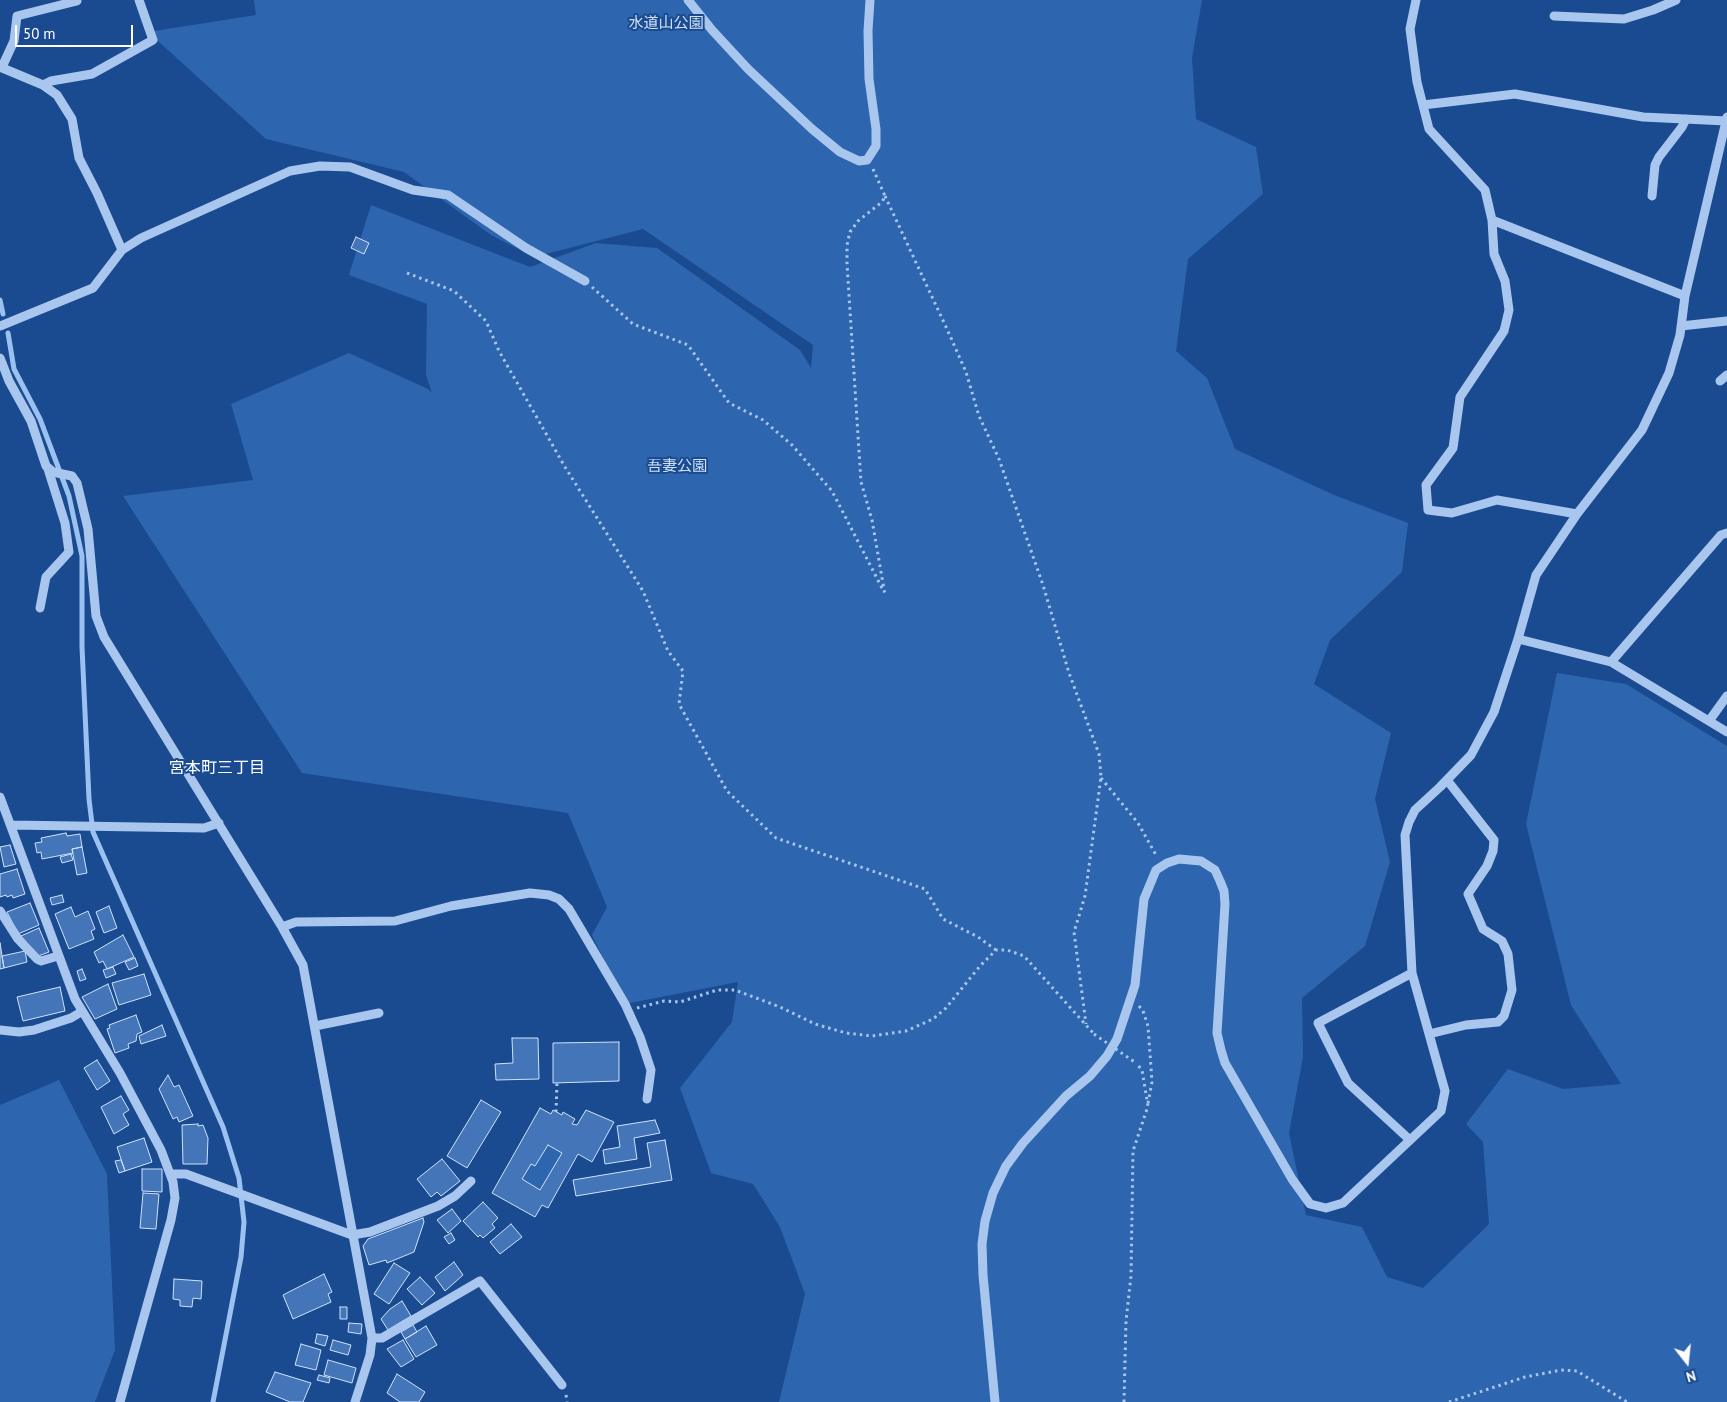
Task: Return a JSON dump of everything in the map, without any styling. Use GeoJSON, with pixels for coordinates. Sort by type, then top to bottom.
{"type":"FeatureCollection","features":[{"type":"Feature","properties":{"kind":"street"},"geometry":{"type":"LineString","coordinates":[[44,85],[51,81],[92,74],[153,40],[139,0]]}},
{"type":"Feature","properties":{"kind":"street"},"geometry":{"type":"LineString","coordinates":[[688,0],[712,30],[748,69],[812,129],[851,159],[867,160],[873,155],[877,138],[869,80],[868,31],[870,0]]}},
{"type":"Feature","properties":{"kind":"street"},"geometry":{"type":"LineString","coordinates":[[1416,0],[1410,29],[1429,129],[1485,190],[1492,220],[1494,254],[1505,281],[1509,310],[1504,331],[1460,396],[1453,448],[1426,485],[1428,510],[1452,513],[1497,500],[1577,514]]}},
{"type":"Feature","properties":{"kind":"street"},"geometry":{"type":"LineString","coordinates":[[1554,16],[1624,18],[1653,10],[1676,0]]}},
{"type":"Feature","properties":{"kind":"street"},"geometry":{"type":"LineString","coordinates":[[77,1],[17,16],[14,41],[1,67],[44,85],[57,95],[72,119],[79,158],[97,192],[122,250]]}},
{"type":"Feature","properties":{"kind":"street"},"geometry":{"type":"LineString","coordinates":[[995,1402],[983,1275],[982,1244],[984,1221],[993,1193],[1006,1166],[1023,1143],[1107,1056],[1117,1039],[1136,985],[1144,899],[1156,870],[1167,862],[1179,859],[1192,859],[1215,870],[1220,881],[1224,891],[1225,904],[1217,1033],[1221,1050],[1225,1063],[1292,1179],[1310,1204],[1326,1208],[1343,1203],[1442,1112],[1446,1091],[1412,973],[1405,835],[1415,810],[1471,755],[1494,712],[1518,639],[1536,575],[1577,514],[1642,430],[1669,373],[1681,326],[1685,296],[1727,119],[1643,117],[1515,94],[1423,105]]}},
{"type":"Feature","properties":{"kind":"street"},"geometry":{"type":"LineString","coordinates":[[1652,196],[1655,166],[1686,119]]}},
{"type":"Feature","properties":{"kind":"street"},"geometry":{"type":"LineString","coordinates":[[0,326],[93,288],[122,250],[141,238],[290,171],[320,166],[350,167],[413,190],[448,195],[526,248],[585,281]]}},
{"type":"Feature","properties":{"kind":"street"},"geometry":{"type":"LineString","coordinates":[[1492,220],[1685,296]]}},
{"type":"Feature","properties":{"kind":"street"},"geometry":{"type":"LineString","coordinates":[[1681,326],[1718,320],[1727,321]]}},
{"type":"Feature","properties":{"kind":"street"},"geometry":{"type":"LineString","coordinates":[[0,358],[9,381],[31,421],[50,471],[65,523],[69,552],[46,577],[40,608]]}},
{"type":"Feature","properties":{"kind":"street"},"geometry":{"type":"LineString","coordinates":[[50,471],[75,478],[88,529],[94,603],[100,628],[220,823],[282,926],[303,965],[372,1338],[370,1355],[355,1402]]}},
{"type":"Feature","properties":{"kind":"street"},"geometry":{"type":"LineString","coordinates":[[1611,662],[1721,536],[1727,533]]}},
{"type":"Feature","properties":{"kind":"street"},"geometry":{"type":"LineString","coordinates":[[1518,639],[1611,662],[1727,732]]}},
{"type":"Feature","properties":{"kind":"street"},"geometry":{"type":"LineString","coordinates":[[1709,720],[1727,696]]}},
{"type":"Feature","properties":{"kind":"street"},"geometry":{"type":"LineString","coordinates":[[1429,1034],[1466,1025],[1498,1022],[1504,1016],[1512,990],[1508,954],[1502,941],[1483,928],[1476,916],[1468,894],[1487,866],[1493,851],[1494,840],[1447,780]]}},
{"type":"Feature","properties":{"kind":"street"},"geometry":{"type":"LineString","coordinates":[[0,797],[6,820],[81,1012],[120,1072],[172,1174],[174,1192],[172,1214],[120,1402]]}},
{"type":"Feature","properties":{"kind":"street"},"geometry":{"type":"LineString","coordinates":[[6,820],[99,826],[204,828],[220,823]]}},
{"type":"Feature","properties":{"kind":"street"},"geometry":{"type":"LineString","coordinates":[[282,926],[296,922],[395,921],[451,906],[530,893],[549,894],[559,899],[569,909],[627,1010],[649,1060],[651,1079],[648,1099]]}},
{"type":"Feature","properties":{"kind":"street"},"geometry":{"type":"LineString","coordinates":[[0,911],[18,939],[37,959],[41,961],[58,956]]}},
{"type":"Feature","properties":{"kind":"street"},"geometry":{"type":"LineString","coordinates":[[1410,1140],[1348,1083],[1318,1023],[1412,973]]}},
{"type":"Feature","properties":{"kind":"street"},"geometry":{"type":"LineString","coordinates":[[0,1030],[19,1032],[34,1030],[71,1018],[81,1012]]}},
{"type":"Feature","properties":{"kind":"street"},"geometry":{"type":"LineString","coordinates":[[315,1026],[379,1014]]}},
{"type":"Feature","properties":{"kind":"street"},"geometry":{"type":"LineString","coordinates":[[172,1174],[186,1174],[352,1235],[370,1232],[438,1206],[455,1196],[471,1181]]}},
{"type":"Feature","properties":{"kind":"street"},"geometry":{"type":"LineString","coordinates":[[372,1338],[382,1338],[480,1281],[562,1385]]}},
{"type":"Feature","properties":{"kind":"path"},"geometry":{"type":"LineString","coordinates":[[867,160],[879,179],[885,196],[966,372],[979,416],[1000,459],[1043,585],[1069,673],[1099,754],[1100,777],[1085,896],[1074,932],[1086,1024]]}},
{"type":"Feature","properties":{"kind":"path"},"geometry":{"type":"LineString","coordinates":[[585,281],[633,324],[688,345],[729,403],[763,420],[792,444],[832,491],[885,595],[872,520],[860,482],[847,245],[850,232],[858,221],[882,202],[885,196]]}},
{"type":"Feature","properties":{"kind":"path"},"geometry":{"type":"LineString","coordinates":[[407,273],[454,291],[486,321],[499,351],[565,468],[643,591],[668,651],[683,671],[679,704],[727,791],[776,838],[925,889],[943,919],[978,937],[996,950],[1006,950],[1024,956],[1094,1034],[1136,1062],[1142,1070],[1148,1106]]}},
{"type":"Feature","properties":{"kind":"path"},"geometry":{"type":"LineString","coordinates":[[1100,777],[1138,823],[1157,853],[1153,860],[1156,870]]}},
{"type":"Feature","properties":{"kind":"path"},"geometry":{"type":"LineString","coordinates":[[627,1010],[664,1001],[680,1002],[717,990],[735,990],[780,1007],[815,1024],[846,1034],[872,1036],[906,1031],[933,1019],[946,1008],[980,966],[996,950]]}},
{"type":"Feature","properties":{"kind":"path"},"geometry":{"type":"LineString","coordinates":[[1124,1402],[1126,1321],[1131,1276],[1133,1151],[1148,1106],[1152,1082],[1148,1026],[1143,1011],[1131,998]]}},
{"type":"Feature","properties":{"kind":"path"},"geometry":{"type":"LineString","coordinates":[[556,1112],[557,1083]]}},
{"type":"Feature","properties":{"kind":"path"},"geometry":{"type":"LineString","coordinates":[[1449,1402],[1525,1377],[1561,1370],[1578,1371],[1627,1402]]}},
{"type":"Feature","properties":{"kind":"green space"},"geometry":{"type":"Polygon","coordinates":[[[254,0],[1202,0],[1192,58],[1196,119],[1256,147],[1263,194],[1188,259],[1176,351],[1207,378],[1235,449],[1334,495],[1408,523],[1402,572],[1330,640],[1314,684],[1391,733],[1375,799],[1390,862],[1365,946],[1302,998],[1303,1057],[1289,1133],[1306,1215],[1362,1227],[1387,1277],[1423,1288],[1489,1224],[1483,1142],[1466,1124],[1508,1069],[1563,1089],[1621,1084],[1571,1005],[1526,824],[1557,673],[1626,684],[1727,746],[1727,1402],[779,1402],[805,1294],[780,1227],[753,1184],[711,1173],[680,1088],[732,1022],[738,982],[625,1004],[592,935],[607,907],[568,813],[302,773],[123,496],[253,480],[231,404],[349,353],[428,389],[432,393],[426,375],[427,304],[349,275],[371,205],[530,267],[596,243],[657,248],[800,350],[811,368],[813,345],[643,229],[534,257],[491,235],[404,172],[266,139],[148,32],[256,15],[254,0]]]}},
{"type":"Feature","properties":{"kind":"green space"},"geometry":{"type":"Polygon","coordinates":[[[59,1080],[107,1174],[115,1350],[95,1402],[0,1402],[0,1105],[59,1080]]]}},
{"type":"Feature","properties":{"kind":"green space"},"geometry":{"type":"Polygon","coordinates":[[[548,1145],[562,1153],[540,1190],[522,1179],[531,1164],[535,1166],[548,1145]]]}},
{"type":"Feature","properties":{"kind":"building"},"geometry":{"type":"Polygon","coordinates":[[[356,237],[369,243],[364,254],[351,248],[356,237]]]}},
{"type":"Feature","properties":{"kind":"building"},"geometry":{"type":"Polygon","coordinates":[[[66,833],[67,836],[80,834],[82,847],[72,849],[73,853],[42,859],[41,852],[37,853],[35,843],[42,842],[41,838],[66,833]]]}},
{"type":"Feature","properties":{"kind":"building"},"geometry":{"type":"Polygon","coordinates":[[[10,845],[16,864],[4,867],[0,847],[10,845]]]}},
{"type":"Feature","properties":{"kind":"building"},"geometry":{"type":"Polygon","coordinates":[[[82,847],[87,873],[77,875],[72,849],[82,847]]]}},
{"type":"Feature","properties":{"kind":"building"},"geometry":{"type":"Polygon","coordinates":[[[71,854],[73,860],[62,863],[60,857],[71,854]]]}},
{"type":"Feature","properties":{"kind":"building"},"geometry":{"type":"Polygon","coordinates":[[[17,869],[25,894],[13,898],[12,895],[0,897],[0,874],[17,869]]]}},
{"type":"Feature","properties":{"kind":"building"},"geometry":{"type":"Polygon","coordinates":[[[62,895],[64,902],[52,905],[50,898],[62,895]]]}},
{"type":"Feature","properties":{"kind":"building"},"geometry":{"type":"Polygon","coordinates":[[[30,903],[39,925],[18,934],[7,912],[30,903]]]}},
{"type":"Feature","properties":{"kind":"building"},"geometry":{"type":"Polygon","coordinates":[[[109,906],[117,928],[104,933],[96,912],[109,906]]]}},
{"type":"Feature","properties":{"kind":"building"},"geometry":{"type":"Polygon","coordinates":[[[71,907],[75,917],[88,911],[95,929],[91,931],[94,939],[69,949],[55,914],[71,907]]]}},
{"type":"Feature","properties":{"kind":"building"},"geometry":{"type":"Polygon","coordinates":[[[39,928],[49,952],[38,956],[21,936],[39,928]]]}},
{"type":"Feature","properties":{"kind":"building"},"geometry":{"type":"Polygon","coordinates":[[[123,935],[134,957],[107,969],[103,961],[99,963],[94,952],[123,935]]]}},
{"type":"Feature","properties":{"kind":"building"},"geometry":{"type":"Polygon","coordinates":[[[0,943],[4,968],[0,969],[0,943]]]}},
{"type":"Feature","properties":{"kind":"building"},"geometry":{"type":"Polygon","coordinates":[[[25,951],[27,962],[4,968],[2,956],[25,951]]]}},
{"type":"Feature","properties":{"kind":"building"},"geometry":{"type":"Polygon","coordinates":[[[135,958],[138,966],[129,970],[125,962],[135,958]]]}},
{"type":"Feature","properties":{"kind":"building"},"geometry":{"type":"Polygon","coordinates":[[[113,967],[116,974],[106,978],[103,970],[113,967]]]}},
{"type":"Feature","properties":{"kind":"building"},"geometry":{"type":"Polygon","coordinates":[[[82,969],[86,979],[80,981],[77,971],[82,969]]]}},
{"type":"Feature","properties":{"kind":"building"},"geometry":{"type":"Polygon","coordinates":[[[144,974],[151,995],[119,1005],[112,983],[144,974]]]}},
{"type":"Feature","properties":{"kind":"building"},"geometry":{"type":"Polygon","coordinates":[[[108,984],[117,1009],[95,1019],[82,997],[108,984]]]}},
{"type":"Feature","properties":{"kind":"building"},"geometry":{"type":"Polygon","coordinates":[[[60,987],[65,1011],[23,1021],[17,997],[60,987]]]}},
{"type":"Feature","properties":{"kind":"building"},"geometry":{"type":"Polygon","coordinates":[[[136,1015],[142,1032],[137,1034],[136,1041],[128,1044],[129,1048],[115,1053],[107,1029],[110,1028],[109,1025],[136,1015]]]}},
{"type":"Feature","properties":{"kind":"building"},"geometry":{"type":"Polygon","coordinates":[[[162,1025],[166,1036],[141,1044],[139,1036],[162,1025]]]}},
{"type":"Feature","properties":{"kind":"building"},"geometry":{"type":"Polygon","coordinates":[[[512,1038],[538,1038],[539,1079],[496,1080],[495,1064],[513,1063],[512,1038]]]}},
{"type":"Feature","properties":{"kind":"building"},"geometry":{"type":"Polygon","coordinates":[[[619,1042],[619,1081],[553,1083],[553,1043],[619,1042]]]}},
{"type":"Feature","properties":{"kind":"building"},"geometry":{"type":"Polygon","coordinates":[[[97,1060],[110,1081],[97,1090],[84,1068],[97,1060]]]}},
{"type":"Feature","properties":{"kind":"building"},"geometry":{"type":"Polygon","coordinates":[[[168,1075],[174,1087],[179,1085],[193,1116],[179,1122],[177,1117],[173,1119],[159,1089],[168,1075]]]}},
{"type":"Feature","properties":{"kind":"building"},"geometry":{"type":"Polygon","coordinates":[[[121,1096],[129,1110],[123,1114],[129,1125],[114,1134],[101,1107],[121,1096]]]}},
{"type":"Feature","properties":{"kind":"building"},"geometry":{"type":"Polygon","coordinates":[[[481,1100],[501,1112],[467,1168],[447,1156],[481,1100]]]}},
{"type":"Feature","properties":{"kind":"building"},"geometry":{"type":"Polygon","coordinates":[[[540,1108],[551,1114],[553,1110],[562,1115],[563,1112],[575,1119],[572,1124],[577,1125],[586,1110],[614,1122],[592,1162],[578,1154],[548,1208],[542,1205],[535,1217],[492,1193],[540,1108]],[[548,1145],[535,1166],[531,1164],[522,1179],[540,1190],[562,1153],[548,1145]]]}},
{"type":"Feature","properties":{"kind":"building"},"geometry":{"type":"Polygon","coordinates":[[[655,1120],[660,1133],[634,1138],[637,1159],[605,1164],[603,1150],[620,1147],[617,1126],[655,1120]]]}},
{"type":"Feature","properties":{"kind":"building"},"geometry":{"type":"Polygon","coordinates":[[[198,1124],[198,1126],[203,1125],[208,1138],[207,1164],[183,1164],[182,1125],[198,1124]]]}},
{"type":"Feature","properties":{"kind":"building"},"geometry":{"type":"Polygon","coordinates":[[[144,1138],[152,1162],[125,1171],[117,1147],[144,1138]]]}},
{"type":"Feature","properties":{"kind":"building"},"geometry":{"type":"Polygon","coordinates":[[[665,1140],[672,1180],[576,1196],[573,1180],[651,1167],[647,1143],[665,1140]]]}},
{"type":"Feature","properties":{"kind":"building"},"geometry":{"type":"Polygon","coordinates":[[[442,1159],[460,1181],[441,1196],[437,1192],[431,1197],[417,1179],[442,1159]]]}},
{"type":"Feature","properties":{"kind":"building"},"geometry":{"type":"Polygon","coordinates":[[[121,1160],[125,1171],[119,1173],[115,1161],[121,1160]]]}},
{"type":"Feature","properties":{"kind":"building"},"geometry":{"type":"Polygon","coordinates":[[[142,1169],[162,1169],[162,1192],[142,1191],[142,1169]]]}},
{"type":"Feature","properties":{"kind":"building"},"geometry":{"type":"Polygon","coordinates":[[[143,1193],[159,1194],[156,1229],[140,1228],[143,1193]]]}},
{"type":"Feature","properties":{"kind":"building"},"geometry":{"type":"Polygon","coordinates":[[[483,1202],[498,1218],[492,1224],[495,1228],[483,1238],[480,1235],[478,1237],[463,1221],[483,1202]]]}},
{"type":"Feature","properties":{"kind":"building"},"geometry":{"type":"Polygon","coordinates":[[[452,1209],[461,1221],[448,1233],[437,1220],[452,1209]]]}},
{"type":"Feature","properties":{"kind":"building"},"geometry":{"type":"Polygon","coordinates":[[[423,1218],[424,1222],[414,1252],[387,1263],[386,1260],[369,1265],[363,1246],[368,1239],[423,1218]]]}},
{"type":"Feature","properties":{"kind":"building"},"geometry":{"type":"Polygon","coordinates":[[[511,1224],[522,1237],[500,1254],[490,1242],[511,1224]]]}},
{"type":"Feature","properties":{"kind":"building"},"geometry":{"type":"Polygon","coordinates":[[[451,1233],[455,1240],[449,1244],[444,1237],[451,1233]]]}},
{"type":"Feature","properties":{"kind":"building"},"geometry":{"type":"Polygon","coordinates":[[[454,1262],[463,1275],[445,1291],[435,1277],[454,1262]]]}},
{"type":"Feature","properties":{"kind":"building"},"geometry":{"type":"Polygon","coordinates":[[[394,1263],[410,1273],[389,1304],[374,1294],[394,1263]]]}},
{"type":"Feature","properties":{"kind":"building"},"geometry":{"type":"Polygon","coordinates":[[[324,1274],[332,1292],[328,1294],[331,1302],[293,1319],[283,1295],[324,1274]]]}},
{"type":"Feature","properties":{"kind":"building"},"geometry":{"type":"Polygon","coordinates":[[[420,1277],[435,1293],[422,1305],[407,1289],[420,1277]]]}},
{"type":"Feature","properties":{"kind":"building"},"geometry":{"type":"Polygon","coordinates":[[[174,1279],[202,1281],[201,1299],[193,1298],[192,1307],[180,1306],[180,1300],[173,1299],[174,1279]]]}},
{"type":"Feature","properties":{"kind":"building"},"geometry":{"type":"Polygon","coordinates":[[[402,1301],[411,1316],[388,1330],[381,1319],[390,1309],[402,1301]]]}},
{"type":"Feature","properties":{"kind":"building"},"geometry":{"type":"Polygon","coordinates":[[[340,1307],[347,1307],[347,1319],[340,1319],[340,1307]]]}},
{"type":"Feature","properties":{"kind":"building"},"geometry":{"type":"Polygon","coordinates":[[[349,1323],[362,1324],[361,1334],[348,1332],[349,1323]]]}},
{"type":"Feature","properties":{"kind":"building"},"geometry":{"type":"Polygon","coordinates":[[[413,1325],[417,1332],[405,1339],[401,1332],[413,1325]]]}},
{"type":"Feature","properties":{"kind":"building"},"geometry":{"type":"Polygon","coordinates":[[[426,1326],[437,1345],[416,1357],[405,1339],[426,1326]]]}},
{"type":"Feature","properties":{"kind":"building"},"geometry":{"type":"Polygon","coordinates":[[[317,1334],[328,1336],[325,1346],[315,1343],[317,1334]]]}},
{"type":"Feature","properties":{"kind":"building"},"geometry":{"type":"Polygon","coordinates":[[[333,1340],[351,1345],[348,1355],[330,1350],[333,1340]]]}},
{"type":"Feature","properties":{"kind":"building"},"geometry":{"type":"Polygon","coordinates":[[[403,1340],[414,1359],[401,1367],[387,1349],[403,1340]]]}},
{"type":"Feature","properties":{"kind":"building"},"geometry":{"type":"Polygon","coordinates":[[[301,1344],[321,1350],[316,1370],[295,1365],[301,1344]]]}},
{"type":"Feature","properties":{"kind":"building"},"geometry":{"type":"Polygon","coordinates":[[[328,1360],[356,1368],[352,1383],[324,1375],[328,1360]]]}},
{"type":"Feature","properties":{"kind":"building"},"geometry":{"type":"Polygon","coordinates":[[[275,1372],[311,1383],[303,1402],[290,1402],[266,1392],[275,1372]]]}},
{"type":"Feature","properties":{"kind":"building"},"geometry":{"type":"Polygon","coordinates":[[[397,1374],[425,1392],[419,1402],[400,1402],[387,1393],[397,1374]]]}},
{"type":"Feature","properties":{"kind":"building"},"geometry":{"type":"Polygon","coordinates":[[[319,1375],[330,1378],[329,1383],[317,1380],[319,1375]]]}},
{"type":"Feature","properties":{"kind":"waterway"},"geometry":{"type":"LineString","coordinates":[[0,300],[3,314]]}},
{"type":"Feature","properties":{"kind":"waterway"},"geometry":{"type":"LineString","coordinates":[[8,333],[14,369],[40,419],[69,496],[82,556],[82,647],[89,799],[93,832],[223,1127],[239,1178],[244,1222],[241,1257],[213,1402]]}},
{"type":"Feature","properties":{"kind":"district","name":"宮本町三丁目"},"geometry":{"type":"Point","coordinates":[217,768]}},
{"type":"Feature","properties":{"kind":"park label","name":"水道山公園"},"geometry":{"type":"Point","coordinates":[666,24]}},
{"type":"Feature","properties":{"kind":"park label","name":"吾妻公園"},"geometry":{"type":"Point","coordinates":[677,467]}}]}
